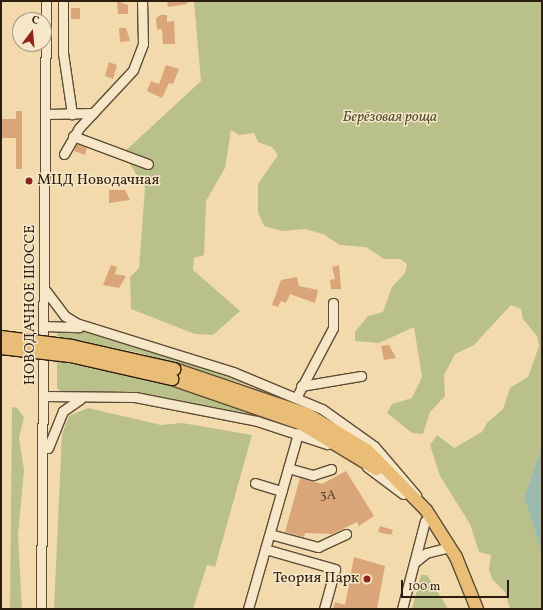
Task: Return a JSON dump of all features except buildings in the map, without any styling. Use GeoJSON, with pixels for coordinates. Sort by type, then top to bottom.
{"type":"FeatureCollection","features":[{"type":"Feature","properties":{"kind":"main road"},"geometry":{"type":"LineString","coordinates":[[1,337],[72,346],[274,400],[330,425],[387,468],[426,515],[456,557],[477,609]]}},
{"type":"Feature","properties":{"kind":"main road"},"geometry":{"type":"LineString","coordinates":[[1,348],[70,356],[173,374],[270,410],[325,435],[363,459],[426,515],[468,587]]}},
{"type":"Feature","properties":{"kind":"street","name":"НОВОДАЧНОЕ ШОССЕ"},"geometry":{"type":"LineString","coordinates":[[41,609],[46,291],[46,1]]}},
{"type":"Feature","properties":{"kind":"street"},"geometry":{"type":"LineString","coordinates":[[63,1],[63,53],[72,114]]}},
{"type":"Feature","properties":{"kind":"street"},"geometry":{"type":"LineString","coordinates":[[64,154],[73,136],[93,113],[126,80],[138,61],[144,33],[142,1]]}},
{"type":"Feature","properties":{"kind":"street"},"geometry":{"type":"LineString","coordinates":[[46,114],[93,113]]}},
{"type":"Feature","properties":{"kind":"street"},"geometry":{"type":"LineString","coordinates":[[73,136],[148,164]]}},
{"type":"Feature","properties":{"kind":"street"},"geometry":{"type":"LineString","coordinates":[[46,291],[65,316],[89,328]]}},
{"type":"Feature","properties":{"kind":"street"},"geometry":{"type":"LineString","coordinates":[[297,396],[333,328],[333,303]]}},
{"type":"Feature","properties":{"kind":"street"},"geometry":{"type":"LineString","coordinates":[[45,326],[60,324],[89,328],[233,372],[297,396],[374,446],[408,482],[426,515],[402,609]]}},
{"type":"Feature","properties":{"kind":"street"},"geometry":{"type":"LineString","coordinates":[[301,386],[361,376]]}},
{"type":"Feature","properties":{"kind":"street"},"geometry":{"type":"LineString","coordinates":[[45,396],[82,398],[135,397],[298,433],[360,462],[403,494]]}},
{"type":"Feature","properties":{"kind":"street"},"geometry":{"type":"LineString","coordinates":[[44,462],[56,421],[70,404],[82,398]]}},
{"type":"Feature","properties":{"kind":"street"},"geometry":{"type":"LineString","coordinates":[[248,609],[298,433]]}},
{"type":"Feature","properties":{"kind":"street"},"geometry":{"type":"LineString","coordinates":[[288,468],[313,475],[331,469]]}},
{"type":"Feature","properties":{"kind":"street"},"geometry":{"type":"LineString","coordinates":[[255,483],[282,491]]}},
{"type":"Feature","properties":{"kind":"street"},"geometry":{"type":"LineString","coordinates":[[270,534],[318,546],[346,534]]}},
{"type":"Feature","properties":{"kind":"street"},"geometry":{"type":"LineString","coordinates":[[414,563],[426,552],[446,548]]}},
{"type":"Feature","properties":{"kind":"street"},"geometry":{"type":"LineString","coordinates":[[265,549],[335,569],[324,609]]}},
{"type":"Feature","properties":{"kind":"green space","name":"Берёзовая роща"},"geometry":{"type":"Polygon","coordinates":[[[194,1],[542,1],[542,447],[524,497],[542,552],[542,609],[510,609],[505,592],[492,579],[489,569],[491,555],[479,552],[470,524],[440,476],[430,445],[437,435],[454,448],[482,432],[487,423],[503,409],[510,388],[528,377],[539,346],[537,336],[523,319],[521,309],[511,305],[474,345],[455,354],[444,375],[445,396],[430,412],[423,434],[412,433],[387,413],[392,404],[412,398],[422,377],[414,327],[379,343],[355,341],[355,332],[368,316],[383,312],[392,287],[405,273],[407,264],[400,259],[384,259],[366,247],[340,245],[323,234],[305,229],[282,231],[264,226],[258,212],[258,184],[278,155],[272,147],[258,142],[254,133],[239,135],[231,130],[225,168],[206,201],[204,255],[194,258],[193,270],[240,311],[213,335],[195,334],[131,309],[130,277],[139,268],[145,188],[123,153],[201,81],[194,1]]]}},
{"type":"Feature","properties":{"kind":"green space"},"geometry":{"type":"Polygon","coordinates":[[[71,327],[227,373],[270,392],[140,353],[57,336],[58,330],[71,327]]]}},
{"type":"Feature","properties":{"kind":"green space"},"geometry":{"type":"Polygon","coordinates":[[[57,361],[170,385],[266,419],[130,391],[63,393],[57,388],[57,361]]]}},
{"type":"Feature","properties":{"kind":"green space"},"geometry":{"type":"Polygon","coordinates":[[[12,407],[17,408],[24,417],[19,438],[24,470],[18,536],[22,609],[10,609],[12,407]]]}},
{"type":"Feature","properties":{"kind":"green space"},"geometry":{"type":"Polygon","coordinates":[[[88,408],[161,425],[182,423],[252,435],[215,567],[207,565],[193,609],[54,609],[62,434],[69,416],[88,408]]]}},
{"type":"Feature","properties":{"kind":"green space"},"geometry":{"type":"Polygon","coordinates":[[[421,575],[427,575],[448,609],[412,609],[421,575]]]}},
{"type":"Feature","properties":{"kind":"shaded area"},"geometry":{"type":"Polygon","coordinates":[[[542,447],[542,552],[524,497],[542,447]]]}},
{"type":"Feature","properties":{"kind":"place","name":"МЦД Новодачная"},"geometry":{"type":"Point","coordinates":[29,181]}},
{"type":"Feature","properties":{"kind":"place","name":"Теория Парк"},"geometry":{"type":"Point","coordinates":[367,579]}}]}
